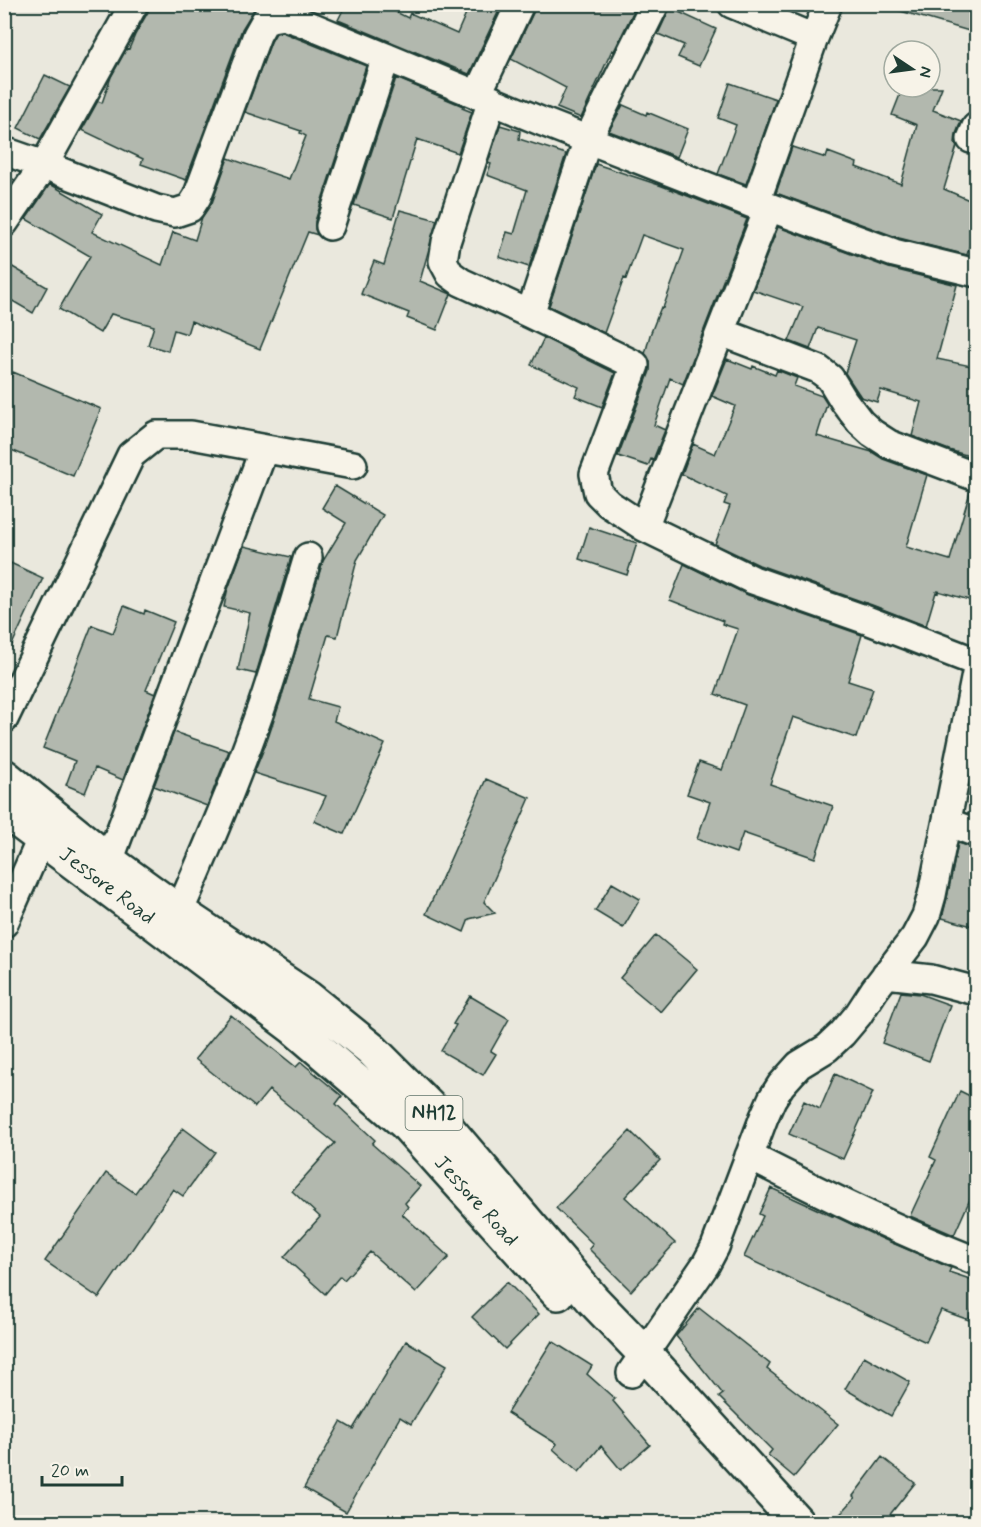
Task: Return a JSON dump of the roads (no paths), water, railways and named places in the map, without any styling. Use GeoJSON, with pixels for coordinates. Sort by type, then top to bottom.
{"type":"FeatureCollection","features":[{"type":"Feature","properties":{"kind":"highway","name":"NH12"},"geometry":{"type":"LineString","coordinates":[[4,776],[109,861],[179,912],[308,998],[372,1049],[430,1108],[593,1300],[637,1363],[797,1522]]}},
{"type":"Feature","properties":{"kind":"highway","name":"Jessore Road"},"geometry":{"type":"LineString","coordinates":[[4,810],[293,1027],[405,1123],[637,1363],[767,1522]]}},
{"type":"Feature","properties":{"kind":"street"},"geometry":{"type":"LineString","coordinates":[[4,223],[44,165],[134,4]]}},
{"type":"Feature","properties":{"kind":"street"},"geometry":{"type":"LineString","coordinates":[[520,4],[485,98],[446,242],[443,261],[450,274],[461,282],[636,365],[594,474],[598,493],[609,504],[644,527],[753,580],[867,620],[976,663]]}},
{"type":"Feature","properties":{"kind":"street"},"geometry":{"type":"LineString","coordinates":[[530,314],[588,139],[655,4]]}},
{"type":"Feature","properties":{"kind":"street"},"geometry":{"type":"LineString","coordinates":[[732,4],[814,38]]}},
{"type":"Feature","properties":{"kind":"street"},"geometry":{"type":"LineString","coordinates":[[644,527],[721,332],[814,38],[828,4]]}},
{"type":"Feature","properties":{"kind":"street"},"geometry":{"type":"LineString","coordinates":[[4,151],[156,209],[175,213],[190,208],[197,197],[257,35],[266,20],[283,16],[301,21],[485,98],[762,206],[894,253],[976,273]]}},
{"type":"Feature","properties":{"kind":"street"},"geometry":{"type":"LineString","coordinates":[[330,226],[386,57]]}},
{"type":"Feature","properties":{"kind":"street"},"geometry":{"type":"LineString","coordinates":[[721,332],[818,369],[830,378],[860,422],[888,444],[976,477]]}},
{"type":"Feature","properties":{"kind":"street"},"geometry":{"type":"LineString","coordinates":[[4,719],[131,454],[156,435],[191,435],[353,465]]}},
{"type":"Feature","properties":{"kind":"street"},"geometry":{"type":"LineString","coordinates":[[109,861],[264,449]]}},
{"type":"Feature","properties":{"kind":"street"},"geometry":{"type":"LineString","coordinates":[[179,912],[245,753],[266,694],[308,557]]}},
{"type":"Feature","properties":{"kind":"street"},"geometry":{"type":"LineString","coordinates":[[637,1363],[706,1264],[719,1236],[764,1117],[781,1085],[799,1065],[826,1048],[842,1034],[915,937],[926,916],[976,674]]}},
{"type":"Feature","properties":{"kind":"street"},"geometry":{"type":"LineString","coordinates":[[947,822],[976,832]]}},
{"type":"Feature","properties":{"kind":"street"},"geometry":{"type":"LineString","coordinates":[[4,923],[42,837]]}},
{"type":"Feature","properties":{"kind":"street"},"geometry":{"type":"LineString","coordinates":[[886,974],[931,979],[976,991]]}},
{"type":"Feature","properties":{"kind":"street"},"geometry":{"type":"LineString","coordinates":[[749,1156],[939,1247],[976,1261]]}}]}
